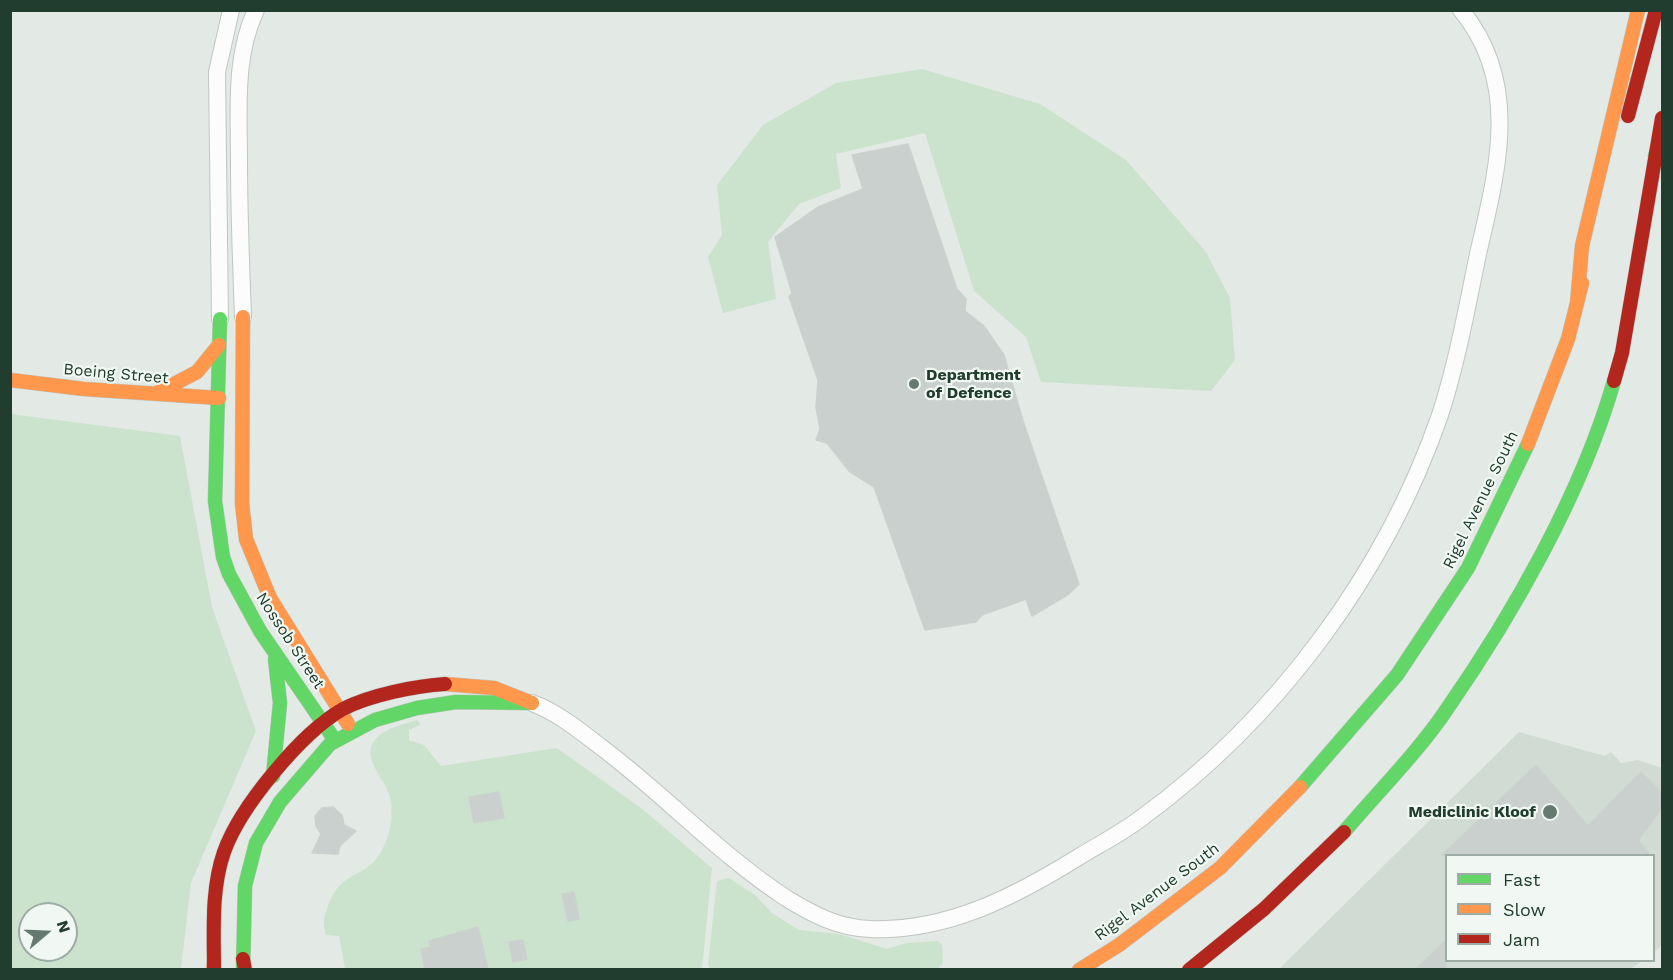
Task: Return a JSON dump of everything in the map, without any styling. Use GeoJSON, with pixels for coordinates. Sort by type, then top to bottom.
{"type":"FeatureCollection","features":[{"type":"Feature","properties":{"kind":"main road"},"geometry":{"type":"LineString","coordinates":[[1577,304],[1582,246],[1638,10]]}},
{"type":"Feature","properties":{"kind":"main road","name":"Rigel Avenue South"},"geometry":{"type":"LineString","coordinates":[[1080,969],[1119,945],[1220,868],[1310,777],[1396,675],[1468,568],[1528,444],[1568,339],[1656,10]]}},
{"type":"Feature","properties":{"kind":"main road"},"geometry":{"type":"LineString","coordinates":[[1190,969],[1264,909],[1344,832],[1446,711],[1515,601],[1588,461],[1607,406],[1622,353],[1662,118]]}},
{"type":"Feature","properties":{"kind":"main road"},"geometry":{"type":"LineString","coordinates":[[1655,156],[1662,135]]}},
{"type":"Feature","properties":{"kind":"main road"},"geometry":{"type":"LineString","coordinates":[[243,317],[229,381],[224,395],[219,398],[226,404],[231,420],[243,478]]}},
{"type":"Feature","properties":{"kind":"main road"},"geometry":{"type":"LineString","coordinates":[[243,317],[243,478]]}},
{"type":"Feature","properties":{"kind":"main road","name":"Nossob Street"},"geometry":{"type":"LineString","coordinates":[[220,319],[215,514],[223,557],[237,589],[273,649],[335,740]]}},
{"type":"Feature","properties":{"kind":"main road"},"geometry":{"type":"LineString","coordinates":[[155,394],[197,372],[219,345]]}},
{"type":"Feature","properties":{"kind":"main road","name":"Boeing Street"},"geometry":{"type":"LineString","coordinates":[[10,380],[84,389],[219,398]]}},
{"type":"Feature","properties":{"kind":"main road"},"geometry":{"type":"LineString","coordinates":[[191,397],[202,415],[217,450]]}},
{"type":"Feature","properties":{"kind":"main road","name":"Nossob Street"},"geometry":{"type":"LineString","coordinates":[[243,478],[246,539],[253,562],[275,607],[353,731]]}},
{"type":"Feature","properties":{"kind":"main road"},"geometry":{"type":"LineString","coordinates":[[273,649],[281,698],[280,726],[273,776]]}},
{"type":"Feature","properties":{"kind":"main road"},"geometry":{"type":"LineString","coordinates":[[214,967],[216,883],[225,850],[240,818],[273,776],[324,724],[341,710],[400,690],[462,683],[511,690],[532,703]]}},
{"type":"Feature","properties":{"kind":"main road"},"geometry":{"type":"LineString","coordinates":[[244,966],[247,874],[258,838],[291,786],[335,740],[396,713],[445,703],[483,703],[510,707],[532,703]]}},
{"type":"Feature","properties":{"kind":"street"},"geometry":{"type":"LineString","coordinates":[[220,319],[217,72],[231,10]]}},
{"type":"Feature","properties":{"kind":"street"},"geometry":{"type":"LineString","coordinates":[[243,317],[239,215],[239,74],[250,23],[256,10]]}},
{"type":"Feature","properties":{"kind":"street"},"geometry":{"type":"LineString","coordinates":[[532,703],[581,732],[636,773],[694,826],[762,882],[821,919],[854,927],[914,927],[969,914],[1056,871],[1138,821],[1194,776],[1284,688],[1329,626],[1369,564],[1413,483],[1444,400],[1499,157],[1500,110],[1493,67],[1482,42],[1461,10]]}},
{"type":"Feature","properties":{"kind":"shaded area","name":"Mediclinic Kloof"},"geometry":{"type":"Polygon","coordinates":[[[1519,732],[1605,756],[1611,752],[1621,763],[1638,760],[1662,768],[1662,945],[1655,951],[1655,854],[1445,854],[1445,962],[1640,962],[1630,969],[1278,970],[1519,732]]]}},
{"type":"Feature","properties":{"kind":"green space"},"geometry":{"type":"Polygon","coordinates":[[[922,69],[1040,104],[1126,160],[1206,252],[1230,298],[1235,360],[1211,391],[1041,382],[1026,337],[974,291],[925,133],[836,154],[841,188],[799,204],[768,242],[776,299],[723,313],[708,257],[722,235],[717,185],[763,125],[836,83],[922,69]]]}},
{"type":"Feature","properties":{"kind":"green space"},"geometry":{"type":"Polygon","coordinates":[[[11,414],[180,436],[212,607],[256,731],[191,883],[181,969],[11,969],[11,414]]]}},
{"type":"Feature","properties":{"kind":"green space"},"geometry":{"type":"Polygon","coordinates":[[[418,720],[420,725],[409,730],[409,740],[424,745],[441,766],[557,748],[641,808],[712,868],[702,969],[345,969],[339,936],[326,935],[324,922],[326,913],[332,897],[344,881],[372,863],[379,855],[386,842],[391,819],[390,797],[373,763],[372,746],[377,738],[388,730],[418,720]]]}},
{"type":"Feature","properties":{"kind":"green space"},"geometry":{"type":"Polygon","coordinates":[[[729,878],[755,895],[772,913],[799,930],[839,934],[887,949],[906,943],[938,941],[942,945],[943,963],[937,970],[710,969],[708,964],[717,881],[729,878]]]}},
{"type":"Feature","properties":{"kind":"building","name":"Department of Defence"},"geometry":{"type":"Polygon","coordinates":[[[908,144],[957,289],[966,299],[965,311],[983,325],[1004,355],[1023,421],[1079,584],[1069,594],[1032,616],[1026,599],[982,615],[976,622],[925,630],[874,487],[849,471],[827,443],[816,440],[820,429],[816,407],[818,380],[789,297],[792,293],[775,237],[818,207],[863,189],[852,155],[908,144]]]}},
{"type":"Feature","properties":{"kind":"building"},"geometry":{"type":"Polygon","coordinates":[[[1536,765],[1588,826],[1641,772],[1662,793],[1662,808],[1638,840],[1649,854],[1442,855],[1536,765]]]}},
{"type":"Feature","properties":{"kind":"building"},"geometry":{"type":"Polygon","coordinates":[[[499,792],[504,818],[474,823],[469,797],[499,792]]]}},
{"type":"Feature","properties":{"kind":"building"},"geometry":{"type":"Polygon","coordinates":[[[333,807],[342,815],[344,825],[356,831],[340,846],[338,854],[312,853],[321,834],[316,826],[315,816],[322,808],[333,807]]]}},
{"type":"Feature","properties":{"kind":"building"},"geometry":{"type":"Polygon","coordinates":[[[574,892],[579,919],[568,921],[562,894],[574,892]]]}},
{"type":"Feature","properties":{"kind":"building"},"geometry":{"type":"Polygon","coordinates":[[[478,927],[488,969],[425,969],[421,949],[430,947],[429,941],[478,927]]]}},
{"type":"Feature","properties":{"kind":"building"},"geometry":{"type":"Polygon","coordinates":[[[523,940],[527,959],[513,962],[509,942],[523,940]]]}},
{"type":"Feature","properties":{"kind":"building"},"geometry":{"type":"Polygon","coordinates":[[[1445,941],[1446,969],[1416,969],[1445,941]]]}},
{"type":"Feature","properties":{"kind":"traffic: fast"},"geometry":{"type":"LineString","coordinates":[[1655,156],[1662,135]]}},
{"type":"Feature","properties":{"kind":"traffic: fast"},"geometry":{"type":"LineString","coordinates":[[220,319],[215,501],[223,557],[229,574],[260,631],[332,736]]}},
{"type":"Feature","properties":{"kind":"traffic: fast"},"geometry":{"type":"LineString","coordinates":[[1344,832],[1436,725],[1472,672],[1520,593],[1584,466],[1614,381]]}},
{"type":"Feature","properties":{"kind":"traffic: fast"},"geometry":{"type":"LineString","coordinates":[[1300,787],[1397,675],[1468,568],[1528,444]]}},
{"type":"Feature","properties":{"kind":"traffic: fast"},"geometry":{"type":"LineString","coordinates":[[273,776],[280,703],[275,659]]}},
{"type":"Feature","properties":{"kind":"traffic: fast"},"geometry":{"type":"LineString","coordinates":[[243,970],[245,886],[256,843],[280,802],[330,744],[375,720],[417,708],[456,702],[532,703]]}},
{"type":"Feature","properties":{"kind":"traffic: slow"},"geometry":{"type":"LineString","coordinates":[[1577,304],[1582,246],[1638,10]]}},
{"type":"Feature","properties":{"kind":"traffic: slow"},"geometry":{"type":"LineString","coordinates":[[1528,444],[1568,339],[1582,283]]}},
{"type":"Feature","properties":{"kind":"traffic: slow"},"geometry":{"type":"LineString","coordinates":[[243,317],[242,503],[246,539],[270,598],[348,724]]}},
{"type":"Feature","properties":{"kind":"traffic: slow"},"geometry":{"type":"LineString","coordinates":[[157,393],[197,372],[219,345]]}},
{"type":"Feature","properties":{"kind":"traffic: slow"},"geometry":{"type":"LineString","coordinates":[[10,380],[84,389],[219,398]]}},
{"type":"Feature","properties":{"kind":"traffic: slow"},"geometry":{"type":"LineString","coordinates":[[445,684],[494,688],[532,703]]}},
{"type":"Feature","properties":{"kind":"traffic: slow"},"geometry":{"type":"LineString","coordinates":[[1079,970],[1119,945],[1220,868],[1300,787]]}},
{"type":"Feature","properties":{"kind":"traffic: slow"},"geometry":{"type":"LineString","coordinates":[[213,970],[214,961]]}},
{"type":"Feature","properties":{"kind":"traffic: jam"},"geometry":{"type":"LineString","coordinates":[[1628,116],[1656,10]]}},
{"type":"Feature","properties":{"kind":"traffic: jam"},"geometry":{"type":"LineString","coordinates":[[1614,381],[1622,353],[1662,118]]}},
{"type":"Feature","properties":{"kind":"traffic: jam"},"geometry":{"type":"LineString","coordinates":[[214,970],[215,895],[224,852],[243,814],[274,773],[309,735],[343,709],[366,699],[393,692],[445,684]]}},
{"type":"Feature","properties":{"kind":"traffic: jam"},"geometry":{"type":"LineString","coordinates":[[1189,970],[1264,909],[1344,832]]}},
{"type":"Feature","properties":{"kind":"traffic: jam"},"geometry":{"type":"LineString","coordinates":[[243,959],[245,970]]}},
{"type":"Feature","properties":{"kind":"place","name":"Department of Defence"},"geometry":{"type":"Point","coordinates":[914,384]}},
{"type":"Feature","properties":{"kind":"place","name":"Mediclinic Kloof"},"geometry":{"type":"Point","coordinates":[1550,812]}}]}
